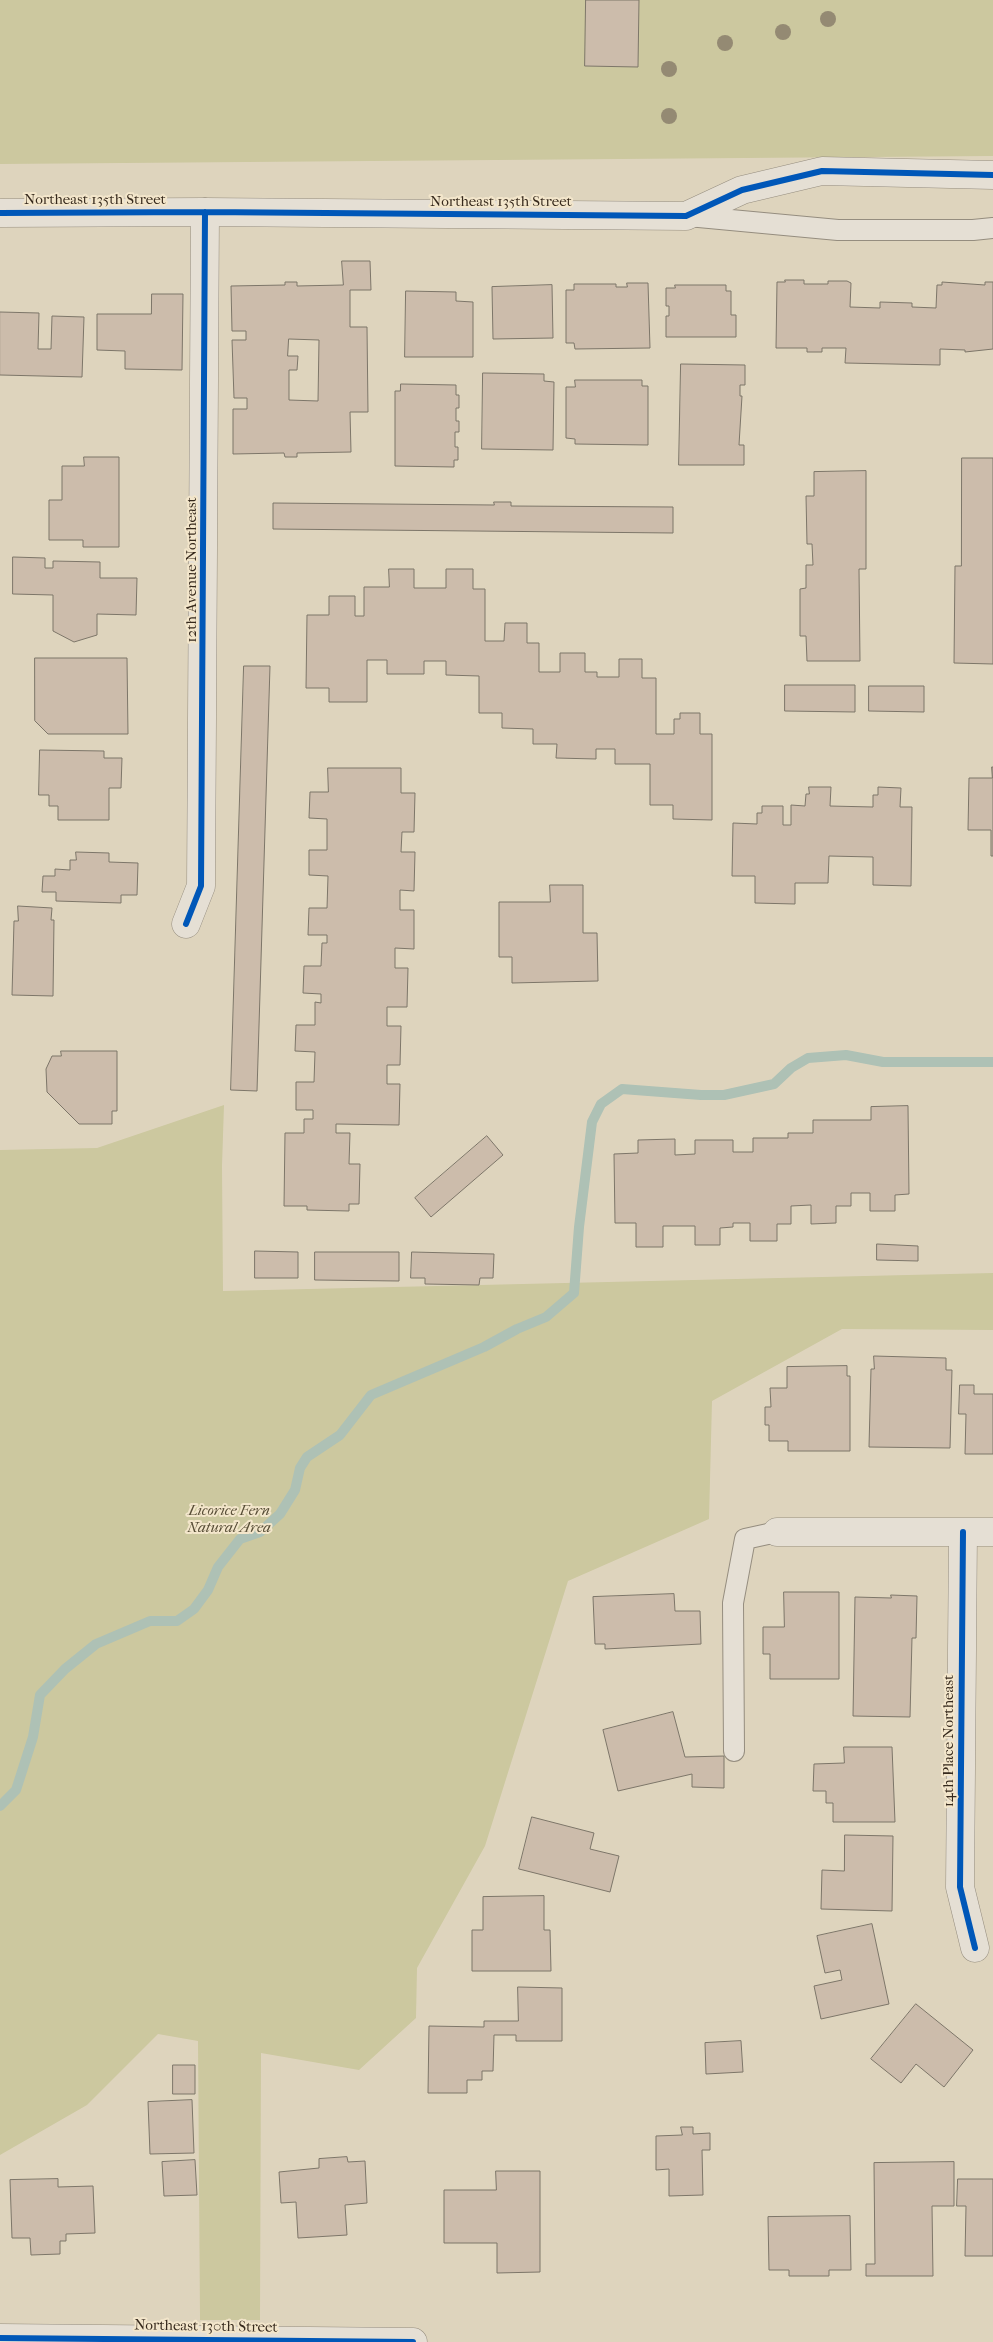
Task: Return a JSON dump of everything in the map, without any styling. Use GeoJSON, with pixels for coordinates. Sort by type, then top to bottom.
{"type":"FeatureCollection","features":[{"type":"Feature","properties":{"kind":"street","name":"Northeast 135th Street"},"geometry":{"type":"LineString","coordinates":[[0,213],[205,212],[686,216],[742,190],[822,171],[993,175]]}},
{"type":"Feature","properties":{"kind":"street","name":"12th Avenue Northeast"},"geometry":{"type":"LineString","coordinates":[[186,924],[201,886],[205,212]]}},
{"type":"Feature","properties":{"kind":"street"},"geometry":{"type":"LineString","coordinates":[[777,1532],[993,1532]]}},
{"type":"Feature","properties":{"kind":"street","name":"14th Place Northeast"},"geometry":{"type":"LineString","coordinates":[[963,1532],[960,1887],[975,1948]]}},
{"type":"Feature","properties":{"kind":"street","name":"Northeast 130th Street"},"geometry":{"type":"LineString","coordinates":[[0,2338],[413,2342]]}},
{"type":"Feature","properties":{"kind":"lane","name":"Northeast 135th Street"},"geometry":{"type":"LineString","coordinates":[[686,216],[838,230],[973,230],[993,228]]}},
{"type":"Feature","properties":{"kind":"lane"},"geometry":{"type":"LineString","coordinates":[[734,1751],[733,1603],[745,1539],[777,1532]]}},
{"type":"Feature","properties":{"kind":"green space"},"geometry":{"type":"Polygon","coordinates":[[[0,0],[993,0],[993,156],[0,164],[0,0]]]}},
{"type":"Feature","properties":{"kind":"green space","name":"Licorice Fern Natural Area"},"geometry":{"type":"Polygon","coordinates":[[[224,1105],[222,1166],[223,1291],[993,1273],[993,1330],[842,1329],[712,1401],[709,1519],[568,1581],[485,1846],[417,1968],[416,2018],[359,2070],[261,2053],[260,2320],[200,2320],[198,2041],[158,2034],[87,2105],[0,2155],[0,1150],[97,1148],[224,1105]]]}},
{"type":"Feature","properties":{"kind":"building"},"geometry":{"type":"Polygon","coordinates":[[[586,0],[639,0],[638,67],[585,66],[586,0]]]}},
{"type":"Feature","properties":{"kind":"building"},"geometry":{"type":"Polygon","coordinates":[[[342,261],[370,261],[371,290],[350,290],[350,327],[367,327],[368,412],[350,412],[351,452],[297,453],[297,457],[285,457],[284,453],[233,454],[233,409],[247,409],[247,398],[234,398],[232,340],[246,340],[246,331],[232,331],[231,286],[285,285],[285,282],[297,282],[297,286],[343,285],[342,261]],[[289,339],[288,356],[298,356],[297,370],[289,370],[289,400],[318,401],[319,340],[289,339]]]}},
{"type":"Feature","properties":{"kind":"building"},"geometry":{"type":"Polygon","coordinates":[[[785,280],[804,280],[804,284],[828,284],[828,281],[847,281],[851,283],[850,307],[880,308],[880,302],[912,303],[912,307],[936,308],[937,285],[942,285],[942,282],[985,285],[985,282],[993,282],[993,349],[965,352],[965,350],[940,349],[940,365],[845,363],[846,348],[822,348],[822,352],[807,352],[807,348],[776,348],[777,282],[785,282],[785,280]]]}},
{"type":"Feature","properties":{"kind":"building"},"geometry":{"type":"Polygon","coordinates":[[[627,283],[648,283],[650,348],[575,349],[574,343],[566,343],[566,290],[574,290],[574,284],[616,284],[616,287],[627,287],[627,283]]]}},
{"type":"Feature","properties":{"kind":"building"},"geometry":{"type":"Polygon","coordinates":[[[552,285],[553,338],[493,339],[492,287],[552,285]]]}},
{"type":"Feature","properties":{"kind":"building"},"geometry":{"type":"Polygon","coordinates":[[[675,285],[726,285],[726,291],[731,291],[731,315],[736,315],[736,337],[666,337],[666,316],[669,316],[669,306],[666,306],[666,288],[675,288],[675,285]]]}},
{"type":"Feature","properties":{"kind":"building"},"geometry":{"type":"Polygon","coordinates":[[[406,291],[456,292],[456,301],[473,302],[473,357],[405,357],[406,291]]]}},
{"type":"Feature","properties":{"kind":"building"},"geometry":{"type":"Polygon","coordinates":[[[152,294],[183,294],[182,370],[125,369],[125,351],[97,350],[97,314],[151,314],[152,294]]]}},
{"type":"Feature","properties":{"kind":"building"},"geometry":{"type":"Polygon","coordinates":[[[0,312],[39,313],[38,349],[51,349],[52,316],[84,317],[82,377],[0,375],[0,312]]]}},
{"type":"Feature","properties":{"kind":"building"},"geometry":{"type":"Polygon","coordinates":[[[681,364],[745,365],[745,385],[740,385],[740,396],[742,396],[739,445],[744,445],[744,465],[679,465],[681,364]]]}},
{"type":"Feature","properties":{"kind":"building"},"geometry":{"type":"Polygon","coordinates":[[[483,373],[544,374],[544,381],[554,382],[553,450],[482,449],[483,373]]]}},
{"type":"Feature","properties":{"kind":"building"},"geometry":{"type":"Polygon","coordinates":[[[575,380],[642,380],[642,386],[648,386],[648,445],[575,444],[575,439],[566,438],[566,387],[575,387],[575,380]]]}},
{"type":"Feature","properties":{"kind":"building"},"geometry":{"type":"Polygon","coordinates":[[[401,384],[456,385],[456,395],[459,395],[456,421],[459,421],[459,432],[455,432],[455,447],[458,447],[458,460],[454,460],[454,467],[395,466],[395,391],[400,391],[401,384]]]}},
{"type":"Feature","properties":{"kind":"building"},"geometry":{"type":"Polygon","coordinates":[[[84,457],[119,457],[119,547],[83,547],[83,540],[49,540],[49,500],[62,500],[62,466],[84,466],[84,457]]]}},
{"type":"Feature","properties":{"kind":"building"},"geometry":{"type":"Polygon","coordinates":[[[962,458],[993,458],[993,664],[954,663],[955,566],[961,566],[962,458]]]}},
{"type":"Feature","properties":{"kind":"building"},"geometry":{"type":"Polygon","coordinates":[[[866,471],[866,569],[859,569],[860,661],[807,661],[806,636],[800,636],[800,589],[806,588],[806,565],[813,565],[812,544],[807,544],[806,496],[814,496],[814,472],[866,471]]]}},
{"type":"Feature","properties":{"kind":"building"},"geometry":{"type":"Polygon","coordinates":[[[494,502],[511,502],[511,506],[673,507],[673,533],[273,529],[273,503],[494,505],[494,502]]]}},
{"type":"Feature","properties":{"kind":"building"},"geometry":{"type":"Polygon","coordinates":[[[13,557],[45,558],[45,568],[53,568],[53,561],[100,562],[100,578],[137,578],[136,615],[97,614],[97,635],[74,642],[53,631],[53,595],[13,594],[13,557]]]}},
{"type":"Feature","properties":{"kind":"building"},"geometry":{"type":"Polygon","coordinates":[[[389,569],[414,569],[414,588],[446,588],[446,569],[473,569],[473,589],[485,589],[485,641],[504,641],[505,623],[527,623],[527,643],[539,643],[539,672],[560,672],[560,653],[585,653],[585,672],[597,672],[597,677],[619,677],[619,659],[642,659],[642,678],[656,678],[656,734],[674,734],[674,719],[680,719],[680,713],[700,713],[700,734],[712,734],[712,820],[673,819],[673,805],[650,805],[650,764],[615,764],[615,749],[596,749],[596,759],[556,758],[557,744],[533,744],[533,729],[502,728],[502,713],[479,713],[479,676],[446,675],[446,661],[424,661],[424,674],[387,674],[387,660],[367,660],[367,702],[329,702],[329,688],[306,688],[307,615],[329,615],[329,596],[355,596],[355,616],[364,616],[364,587],[389,587],[389,569]]]}},
{"type":"Feature","properties":{"kind":"building"},"geometry":{"type":"Polygon","coordinates":[[[35,658],[127,658],[128,734],[48,734],[35,721],[35,658]]]}},
{"type":"Feature","properties":{"kind":"building"},"geometry":{"type":"Polygon","coordinates":[[[244,666],[270,666],[257,1091],[231,1090],[244,666]]]}},
{"type":"Feature","properties":{"kind":"building"},"geometry":{"type":"Polygon","coordinates":[[[785,685],[855,685],[855,712],[785,711],[785,685]]]}},
{"type":"Feature","properties":{"kind":"building"},"geometry":{"type":"Polygon","coordinates":[[[869,686],[924,686],[924,712],[869,711],[869,686]]]}},
{"type":"Feature","properties":{"kind":"building"},"geometry":{"type":"Polygon","coordinates":[[[40,750],[104,751],[104,758],[122,758],[121,788],[109,788],[109,820],[58,820],[58,806],[49,806],[49,795],[39,795],[40,750]]]}},
{"type":"Feature","properties":{"kind":"building"},"geometry":{"type":"Polygon","coordinates":[[[992,767],[993,856],[991,856],[991,830],[968,830],[969,778],[992,778],[992,767]]]}},
{"type":"Feature","properties":{"kind":"building"},"geometry":{"type":"Polygon","coordinates":[[[328,768],[401,768],[401,793],[415,793],[414,832],[402,832],[401,852],[415,852],[414,891],[400,890],[400,910],[414,910],[414,949],[395,948],[395,968],[408,968],[407,1007],[387,1007],[387,1026],[401,1026],[400,1065],[387,1065],[387,1084],[400,1084],[399,1125],[336,1124],[336,1133],[350,1133],[349,1164],[360,1164],[359,1204],[349,1204],[349,1211],[307,1210],[307,1206],[284,1206],[285,1133],[304,1133],[304,1119],[313,1119],[313,1110],[296,1110],[296,1082],[314,1082],[315,1052],[295,1051],[296,1025],[315,1025],[315,1002],[321,1003],[321,994],[303,993],[304,966],[321,966],[322,943],[327,943],[327,935],[308,935],[309,908],[327,908],[328,876],[309,875],[309,850],[327,850],[327,819],[309,818],[310,792],[328,792],[328,768]]]}},
{"type":"Feature","properties":{"kind":"building"},"geometry":{"type":"Polygon","coordinates":[[[809,787],[831,787],[830,806],[873,807],[873,795],[878,795],[878,787],[901,788],[900,807],[912,807],[911,886],[873,885],[873,857],[829,856],[828,883],[795,883],[795,904],[755,903],[755,876],[732,876],[733,823],[757,824],[757,813],[762,813],[762,806],[783,806],[783,825],[791,825],[791,805],[805,806],[809,787]]]}},
{"type":"Feature","properties":{"kind":"building"},"geometry":{"type":"Polygon","coordinates":[[[76,852],[109,853],[109,862],[138,863],[137,895],[121,895],[121,903],[56,901],[56,892],[42,892],[43,876],[55,876],[55,869],[70,870],[70,860],[76,860],[76,852]]]}},
{"type":"Feature","properties":{"kind":"building"},"geometry":{"type":"Polygon","coordinates":[[[550,885],[583,885],[583,933],[597,933],[598,981],[512,983],[512,957],[499,957],[499,902],[550,902],[550,885]]]}},
{"type":"Feature","properties":{"kind":"building"},"geometry":{"type":"Polygon","coordinates":[[[18,906],[52,908],[51,920],[54,920],[53,996],[12,995],[14,921],[18,921],[18,906]]]}},
{"type":"Feature","properties":{"kind":"building"},"geometry":{"type":"Polygon","coordinates":[[[61,1051],[117,1051],[117,1111],[112,1111],[112,1124],[79,1124],[47,1092],[46,1069],[52,1056],[61,1056],[61,1051]]]}},
{"type":"Feature","properties":{"kind":"building"},"geometry":{"type":"Polygon","coordinates":[[[908,1106],[909,1194],[895,1195],[895,1211],[870,1211],[870,1193],[851,1193],[851,1206],[836,1206],[836,1223],[811,1224],[811,1205],[791,1206],[791,1224],[777,1224],[777,1241],[750,1241],[750,1223],[733,1223],[733,1227],[720,1228],[720,1245],[695,1245],[695,1226],[663,1226],[663,1247],[636,1247],[636,1223],[615,1223],[614,1154],[638,1153],[638,1140],[675,1139],[675,1155],[695,1154],[695,1140],[733,1140],[733,1152],[753,1152],[753,1138],[788,1138],[788,1133],[813,1133],[813,1120],[871,1120],[871,1107],[908,1106]]]}},
{"type":"Feature","properties":{"kind":"building"},"geometry":{"type":"Polygon","coordinates":[[[487,1136],[503,1155],[431,1217],[415,1198],[487,1136]]]}},
{"type":"Feature","properties":{"kind":"building"},"geometry":{"type":"Polygon","coordinates":[[[877,1244],[918,1246],[918,1261],[877,1260],[877,1244]]]}},
{"type":"Feature","properties":{"kind":"building"},"geometry":{"type":"Polygon","coordinates":[[[255,1251],[298,1252],[298,1278],[255,1278],[255,1251]]]}},
{"type":"Feature","properties":{"kind":"building"},"geometry":{"type":"Polygon","coordinates":[[[315,1252],[399,1252],[399,1281],[315,1280],[315,1252]]]}},
{"type":"Feature","properties":{"kind":"building"},"geometry":{"type":"Polygon","coordinates":[[[412,1252],[494,1254],[493,1278],[480,1278],[479,1285],[425,1284],[425,1278],[411,1278],[412,1252]]]}},
{"type":"Feature","properties":{"kind":"building"},"geometry":{"type":"Polygon","coordinates":[[[874,1356],[946,1358],[946,1370],[952,1370],[950,1448],[869,1447],[871,1369],[874,1369],[874,1356]]]}},
{"type":"Feature","properties":{"kind":"building"},"geometry":{"type":"Polygon","coordinates":[[[847,1366],[847,1376],[850,1376],[850,1451],[788,1451],[788,1441],[769,1441],[769,1425],[765,1425],[765,1407],[771,1407],[770,1388],[787,1388],[787,1367],[847,1366]]]}},
{"type":"Feature","properties":{"kind":"building"},"geometry":{"type":"Polygon","coordinates":[[[960,1385],[974,1385],[974,1394],[993,1394],[993,1454],[965,1454],[966,1414],[959,1414],[960,1385]]]}},
{"type":"Feature","properties":{"kind":"building"},"geometry":{"type":"Polygon","coordinates":[[[784,1592],[839,1592],[839,1679],[770,1679],[770,1654],[763,1654],[763,1627],[784,1627],[784,1592]]]}},
{"type":"Feature","properties":{"kind":"building"},"geometry":{"type":"Polygon","coordinates":[[[674,1594],[675,1611],[700,1611],[701,1644],[605,1649],[605,1644],[595,1644],[593,1597],[674,1594]]]}},
{"type":"Feature","properties":{"kind":"building"},"geometry":{"type":"Polygon","coordinates":[[[891,1595],[917,1596],[916,1638],[912,1638],[910,1717],[853,1716],[855,1597],[891,1598],[891,1595]]]}},
{"type":"Feature","properties":{"kind":"building"},"geometry":{"type":"Polygon","coordinates":[[[673,1712],[685,1757],[724,1756],[724,1788],[692,1787],[692,1774],[618,1791],[603,1730],[673,1712]]]}},
{"type":"Feature","properties":{"kind":"building"},"geometry":{"type":"Polygon","coordinates":[[[844,1747],[892,1747],[895,1822],[833,1822],[833,1803],[826,1803],[826,1791],[813,1791],[814,1764],[844,1763],[844,1747]]]}},
{"type":"Feature","properties":{"kind":"building"},"geometry":{"type":"Polygon","coordinates":[[[532,1817],[594,1833],[590,1849],[619,1856],[610,1892],[519,1869],[532,1817]]]}},
{"type":"Feature","properties":{"kind":"building"},"geometry":{"type":"Polygon","coordinates":[[[845,1835],[893,1836],[892,1911],[821,1909],[822,1870],[844,1871],[845,1835]]]}},
{"type":"Feature","properties":{"kind":"building"},"geometry":{"type":"Polygon","coordinates":[[[544,1896],[544,1930],[550,1930],[551,1971],[472,1971],[472,1930],[483,1930],[483,1897],[544,1896]]]}},
{"type":"Feature","properties":{"kind":"building"},"geometry":{"type":"Polygon","coordinates":[[[872,1924],[889,2004],[821,2019],[814,1986],[842,1980],[840,1970],[825,1973],[817,1936],[872,1924]]]}},
{"type":"Feature","properties":{"kind":"building"},"geometry":{"type":"Polygon","coordinates":[[[518,1987],[562,1988],[562,2041],[516,2041],[516,2035],[494,2035],[493,2071],[482,2071],[482,2080],[467,2080],[467,2093],[428,2093],[429,2026],[484,2027],[484,2021],[518,2021],[518,1987]]]}},
{"type":"Feature","properties":{"kind":"building"},"geometry":{"type":"Polygon","coordinates":[[[916,2004],[973,2050],[944,2087],[916,2064],[901,2083],[871,2059],[916,2004]]]}},
{"type":"Feature","properties":{"kind":"building"},"geometry":{"type":"Polygon","coordinates":[[[741,2041],[743,2072],[706,2074],[705,2043],[741,2041]]]}},
{"type":"Feature","properties":{"kind":"building"},"geometry":{"type":"Polygon","coordinates":[[[173,2065],[195,2065],[195,2094],[173,2094],[173,2065]]]}},
{"type":"Feature","properties":{"kind":"building"},"geometry":{"type":"Polygon","coordinates":[[[192,2100],[194,2153],[150,2154],[148,2102],[192,2100]]]}},
{"type":"Feature","properties":{"kind":"building"},"geometry":{"type":"Polygon","coordinates":[[[681,2127],[693,2127],[693,2134],[710,2133],[710,2150],[702,2150],[703,2195],[669,2196],[669,2169],[656,2170],[656,2136],[682,2135],[681,2127]]]}},
{"type":"Feature","properties":{"kind":"building"},"geometry":{"type":"Polygon","coordinates":[[[347,2157],[348,2162],[365,2161],[367,2203],[345,2205],[347,2235],[298,2238],[296,2202],[281,2203],[279,2172],[319,2168],[319,2159],[347,2157]]]}},
{"type":"Feature","properties":{"kind":"building"},"geometry":{"type":"Polygon","coordinates":[[[195,2160],[197,2195],[164,2196],[162,2162],[195,2160]]]}},
{"type":"Feature","properties":{"kind":"building"},"geometry":{"type":"Polygon","coordinates":[[[954,2162],[954,2206],[932,2206],[933,2276],[866,2276],[866,2264],[875,2264],[874,2163],[954,2162]]]}},
{"type":"Feature","properties":{"kind":"building"},"geometry":{"type":"Polygon","coordinates":[[[496,2171],[540,2171],[540,2272],[497,2273],[497,2243],[444,2243],[444,2190],[496,2190],[496,2171]]]}},
{"type":"Feature","properties":{"kind":"building"},"geometry":{"type":"Polygon","coordinates":[[[58,2179],[58,2187],[93,2186],[95,2233],[66,2234],[66,2241],[60,2241],[60,2254],[31,2255],[30,2238],[12,2238],[10,2180],[58,2179]]]}},
{"type":"Feature","properties":{"kind":"building"},"geometry":{"type":"Polygon","coordinates":[[[958,2179],[993,2179],[993,2256],[965,2256],[966,2206],[957,2206],[958,2179]]]}},
{"type":"Feature","properties":{"kind":"building"},"geometry":{"type":"Polygon","coordinates":[[[850,2216],[851,2270],[829,2270],[829,2276],[789,2276],[789,2270],[769,2270],[768,2217],[850,2216]]]}},
{"type":"Feature","properties":{"kind":"waterway"},"geometry":{"type":"LineString","coordinates":[[0,1806],[16,1790],[33,1737],[40,1695],[65,1669],[96,1644],[150,1621],[177,1621],[194,1609],[208,1590],[218,1567],[240,1539],[260,1532],[280,1514],[295,1490],[300,1468],[307,1457],[340,1435],[371,1395],[484,1347],[517,1329],[546,1317],[574,1293],[579,1227],[592,1122],[601,1104],[622,1089],[724,1095],[774,1084],[791,1068],[808,1058],[846,1055],[883,1062],[993,1062]]}},
{"type":"Feature","properties":{"kind":"cycle path"},"geometry":{"type":"LineString","coordinates":[[0,213],[205,212],[686,216],[742,190],[822,171],[993,175]]}},
{"type":"Feature","properties":{"kind":"cycle path"},"geometry":{"type":"LineString","coordinates":[[186,924],[201,886],[205,212]]}},
{"type":"Feature","properties":{"kind":"cycle path"},"geometry":{"type":"LineString","coordinates":[[963,1532],[960,1887],[975,1948]]}},
{"type":"Feature","properties":{"kind":"cycle path"},"geometry":{"type":"LineString","coordinates":[[0,2338],[413,2342]]}}]}
